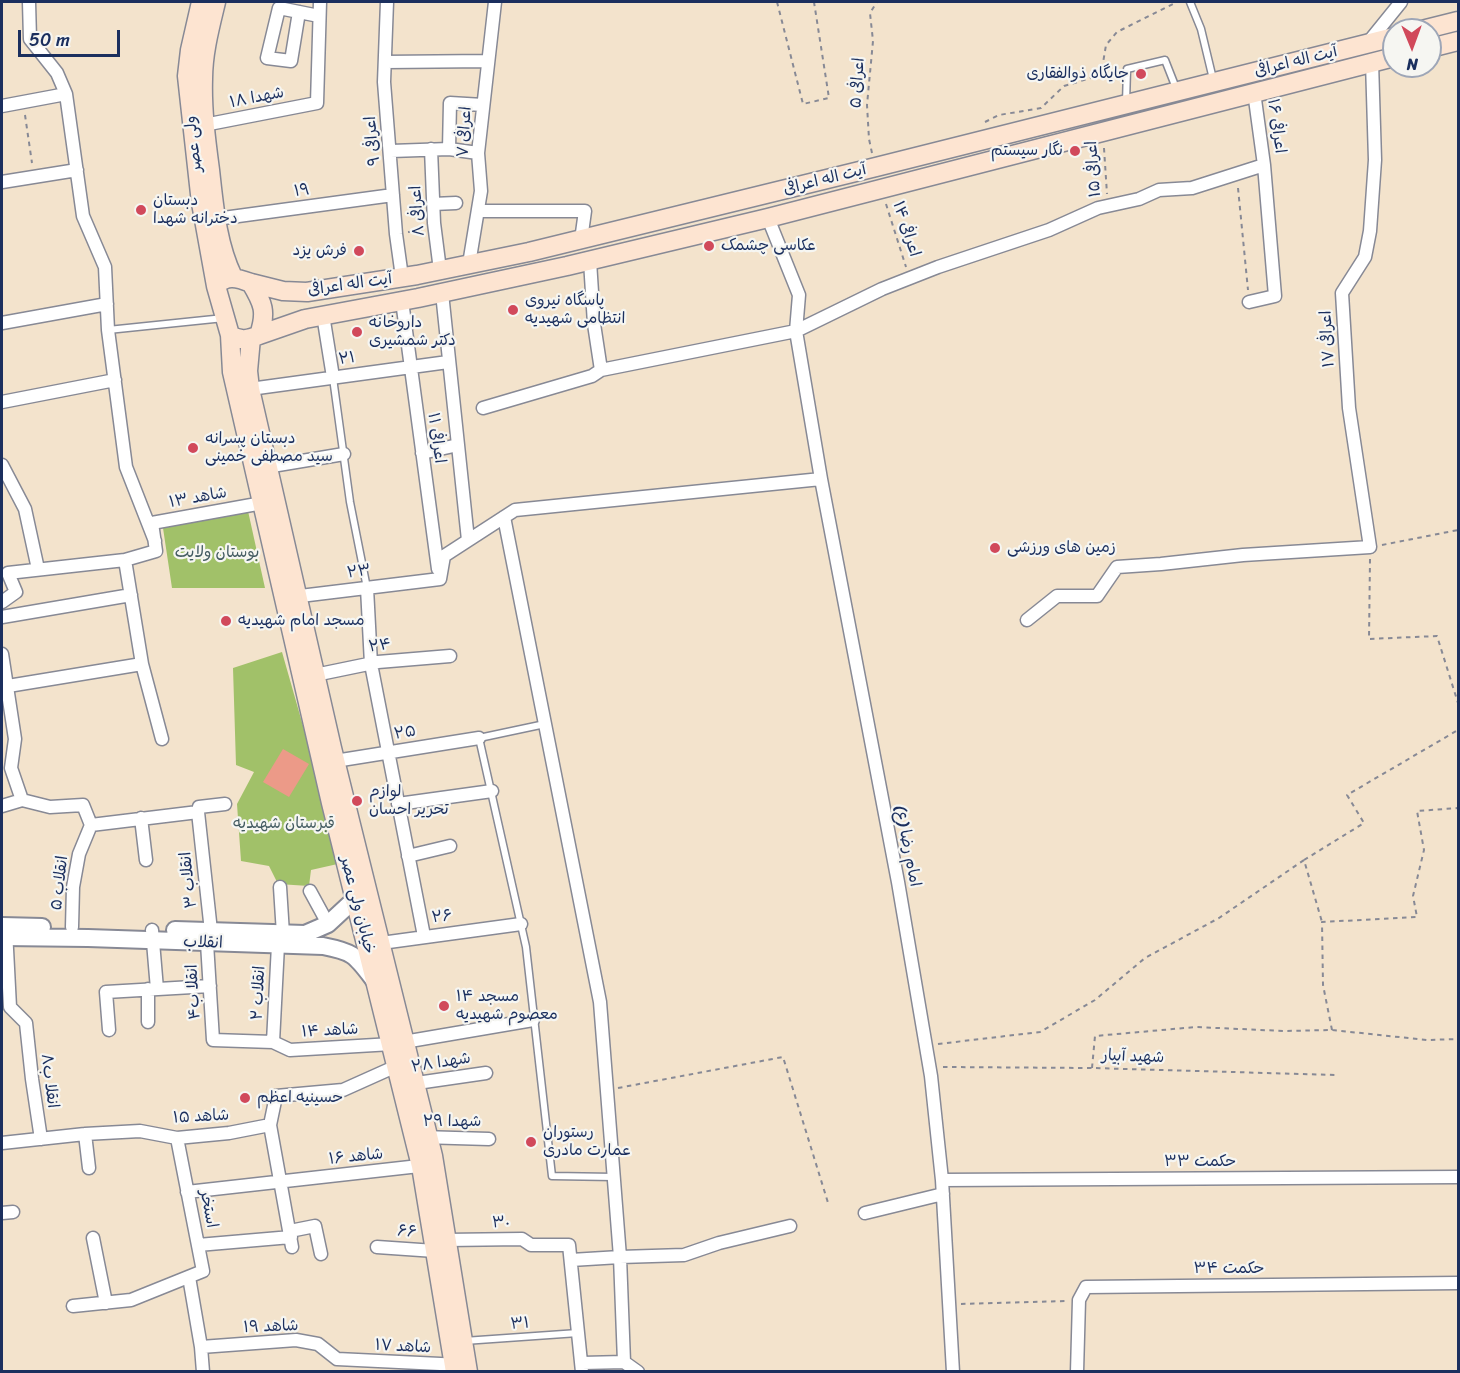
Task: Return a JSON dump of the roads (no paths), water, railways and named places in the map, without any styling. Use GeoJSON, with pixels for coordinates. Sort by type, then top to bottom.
{"type":"FeatureCollection","features":[{"type":"Feature","properties":{"kind":"main road","name":"ولی عصر"},"geometry":{"type":"LineString","coordinates":[[201,2],[190,50],[187,76],[201,203],[216,286]]}},
{"type":"Feature","properties":{"kind":"main road","name":"ولی عصر"},"geometry":{"type":"LineString","coordinates":[[216,2],[207,43],[203,77],[204,125],[216,219],[233,278]]}},
{"type":"Feature","properties":{"kind":"main road"},"geometry":{"type":"LineString","coordinates":[[1442,25],[1458,21]]}},
{"type":"Feature","properties":{"kind":"main road","name":"آیت اله اعرافی"},"geometry":{"type":"LineString","coordinates":[[251,283],[296,292],[402,277],[581,240],[1382,40]]}},
{"type":"Feature","properties":{"kind":"main road"},"geometry":{"type":"LineString","coordinates":[[1442,45],[1458,41]]}},
{"type":"Feature","properties":{"kind":"main road","name":"آیت اله اعرافی"},"geometry":{"type":"LineString","coordinates":[[255,337],[305,319],[442,293],[590,261],[768,218],[1382,60]]}},
{"type":"Feature","properties":{"kind":"main road"},"geometry":{"type":"LineString","coordinates":[[1258,71],[1261,90]]}},
{"type":"Feature","properties":{"kind":"main road"},"geometry":{"type":"LineString","coordinates":[[1124,104],[1129,124]]}},
{"type":"Feature","properties":{"kind":"main road"},"geometry":{"type":"LineString","coordinates":[[233,278],[251,283],[260,298],[264,310],[263,322],[255,337],[237,339],[227,326],[216,286],[220,281],[233,278]]}},
{"type":"Feature","properties":{"kind":"main road"},"geometry":{"type":"LineString","coordinates":[[296,292],[293,304],[295,311],[305,319]]}},
{"type":"Feature","properties":{"kind":"main road","name":"خیابان ولی عصر"},"geometry":{"type":"LineString","coordinates":[[227,326],[232,372],[267,502],[428,1165],[461,1368]]}},
{"type":"Feature","properties":{"kind":"main road","name":"خیابان ولی عصر"},"geometry":{"type":"LineString","coordinates":[[255,337],[248,371],[266,466],[267,502]]}},
{"type":"Feature","properties":{"kind":"main road","name":"خیابان ولی عصر"},"geometry":{"type":"LineString","coordinates":[[290,597],[315,675],[335,761],[362,898]]}},
{"type":"Feature","properties":{"kind":"main road","name":"خیابان ولی عصر"},"geometry":{"type":"LineString","coordinates":[[441,1246],[463,1341],[461,1368]]}},
{"type":"Feature","properties":{"kind":"street"},"geometry":{"type":"LineString","coordinates":[[28,2],[30,39],[57,73],[66,94],[83,216],[105,267],[108,330],[126,467],[155,541]]}},
{"type":"Feature","properties":{"kind":"street"},"geometry":{"type":"LineString","coordinates":[[299,12],[320,16],[320,2]]}},
{"type":"Feature","properties":{"kind":"street","name":"اعرافی ۹"},"geometry":{"type":"LineString","coordinates":[[387,2],[384,82],[396,234],[402,277]]}},
{"type":"Feature","properties":{"kind":"street","name":"اعرافی ۷"},"geometry":{"type":"LineString","coordinates":[[469,264],[481,191],[478,153],[495,2]]}},
{"type":"Feature","properties":{"kind":"street"},"geometry":{"type":"LineString","coordinates":[[1367,44],[1401,2]]}},
{"type":"Feature","properties":{"kind":"street","name":"شهدا ۱۸"},"geometry":{"type":"LineString","coordinates":[[204,125],[316,104],[320,16]]}},
{"type":"Feature","properties":{"kind":"street"},"geometry":{"type":"LineString","coordinates":[[385,62],[488,61]]}},
{"type":"Feature","properties":{"kind":"street","name":"اعرافی ۱۷"},"geometry":{"type":"LineString","coordinates":[[1027,620],[1057,596],[1097,596],[1118,567],[1370,547],[1349,408],[1342,293],[1365,257],[1370,231],[1375,160],[1372,62]]}},
{"type":"Feature","properties":{"kind":"street","name":"اعرافی ۱۶"},"geometry":{"type":"LineString","coordinates":[[1249,302],[1275,296],[1264,165],[1261,90]]}},
{"type":"Feature","properties":{"kind":"street"},"geometry":{"type":"LineString","coordinates":[[2,106],[23,104],[66,94]]}},
{"type":"Feature","properties":{"kind":"street"},"geometry":{"type":"LineString","coordinates":[[449,149],[450,103],[483,105]]}},
{"type":"Feature","properties":{"kind":"street","name":"اعرافی ۸"},"geometry":{"type":"LineString","coordinates":[[430,149],[440,270]]}},
{"type":"Feature","properties":{"kind":"street"},"geometry":{"type":"LineString","coordinates":[[391,151],[449,149],[478,153]]}},
{"type":"Feature","properties":{"kind":"street"},"geometry":{"type":"LineString","coordinates":[[483,408],[592,376],[601,370],[796,331],[882,289],[1049,230],[1098,208],[1139,199],[1159,190],[1192,188],[1264,165]]}},
{"type":"Feature","properties":{"kind":"street"},"geometry":{"type":"LineString","coordinates":[[2,182],[78,170]]}},
{"type":"Feature","properties":{"kind":"street","name":"۱۹"},"geometry":{"type":"LineString","coordinates":[[216,219],[393,195]]}},
{"type":"Feature","properties":{"kind":"street"},"geometry":{"type":"LineString","coordinates":[[433,204],[456,203]]}},
{"type":"Feature","properties":{"kind":"street"},"geometry":{"type":"LineString","coordinates":[[479,211],[585,211],[581,240]]}},
{"type":"Feature","properties":{"kind":"street","name":"امام رضا (ع)"},"geometry":{"type":"LineString","coordinates":[[768,218],[799,295],[796,331],[821,479],[898,882],[930,1067],[942,1180],[953,1371]]}},
{"type":"Feature","properties":{"kind":"street"},"geometry":{"type":"LineString","coordinates":[[590,261],[594,324],[601,370]]}},
{"type":"Feature","properties":{"kind":"street"},"geometry":{"type":"LineString","coordinates":[[442,293],[468,540]]}},
{"type":"Feature","properties":{"kind":"street","name":"اعرافی ۱۱"},"geometry":{"type":"LineString","coordinates":[[402,301],[440,579]]}},
{"type":"Feature","properties":{"kind":"street"},"geometry":{"type":"LineString","coordinates":[[2,323],[107,304]]}},
{"type":"Feature","properties":{"kind":"street"},"geometry":{"type":"LineString","coordinates":[[323,315],[333,377]]}},
{"type":"Feature","properties":{"kind":"street","name":"۲۱"},"geometry":{"type":"LineString","coordinates":[[250,389],[448,362]]}},
{"type":"Feature","properties":{"kind":"street"},"geometry":{"type":"LineString","coordinates":[[2,402],[115,380]]}},
{"type":"Feature","properties":{"kind":"street"},"geometry":{"type":"LineString","coordinates":[[422,453],[458,445]]}},
{"type":"Feature","properties":{"kind":"street"},"geometry":{"type":"LineString","coordinates":[[266,466],[344,454]]}},
{"type":"Feature","properties":{"kind":"street"},"geometry":{"type":"LineString","coordinates":[[2,465],[25,509],[38,569]]}},
{"type":"Feature","properties":{"kind":"street"},"geometry":{"type":"LineString","coordinates":[[440,579],[444,556],[515,510],[821,479]]}},
{"type":"Feature","properties":{"kind":"street","name":"شاهد ۱۳"},"geometry":{"type":"LineString","coordinates":[[125,560],[156,551],[152,523],[267,502]]}},
{"type":"Feature","properties":{"kind":"street"},"geometry":{"type":"LineString","coordinates":[[504,517],[600,1002],[620,1257],[624,1362]]}},
{"type":"Feature","properties":{"kind":"street"},"geometry":{"type":"LineString","coordinates":[[2,602],[16,592],[8,573],[125,560],[142,664],[162,739]]}},
{"type":"Feature","properties":{"kind":"street","name":"۲۳"},"geometry":{"type":"LineString","coordinates":[[290,597],[440,579]]}},
{"type":"Feature","properties":{"kind":"street"},"geometry":{"type":"LineString","coordinates":[[367,588],[370,664],[424,936]]}},
{"type":"Feature","properties":{"kind":"street"},"geometry":{"type":"LineString","coordinates":[[2,617],[130,595]]}},
{"type":"Feature","properties":{"kind":"street"},"geometry":{"type":"LineString","coordinates":[[2,654],[15,739],[11,768],[22,800]]}},
{"type":"Feature","properties":{"kind":"street","name":"۲۴"},"geometry":{"type":"LineString","coordinates":[[315,675],[370,664],[450,656]]}},
{"type":"Feature","properties":{"kind":"street"},"geometry":{"type":"LineString","coordinates":[[8,686],[142,664]]}},
{"type":"Feature","properties":{"kind":"street","name":"۲۵"},"geometry":{"type":"LineString","coordinates":[[335,761],[480,738]]}},
{"type":"Feature","properties":{"kind":"street"},"geometry":{"type":"LineString","coordinates":[[398,804],[492,791]]}},
{"type":"Feature","properties":{"kind":"street"},"geometry":{"type":"LineString","coordinates":[[2,806],[22,800],[50,807],[83,805],[91,825],[198,812],[199,807],[225,804]]}},
{"type":"Feature","properties":{"kind":"street","name":"انقلاب ۳"},"geometry":{"type":"LineString","coordinates":[[198,812],[209,937]]}},
{"type":"Feature","properties":{"kind":"street"},"geometry":{"type":"LineString","coordinates":[[141,818],[146,860]]}},
{"type":"Feature","properties":{"kind":"street","name":"انقلاب ۵"},"geometry":{"type":"LineString","coordinates":[[72,927],[73,887],[79,854],[91,825]]}},
{"type":"Feature","properties":{"kind":"street"},"geometry":{"type":"LineString","coordinates":[[408,856],[450,846]]}},
{"type":"Feature","properties":{"kind":"street","name":"انقلاب ۲"},"geometry":{"type":"LineString","coordinates":[[273,1042],[281,940],[280,887]]}},
{"type":"Feature","properties":{"kind":"street"},"geometry":{"type":"LineString","coordinates":[[310,891],[328,924]]}},
{"type":"Feature","properties":{"kind":"street","name":"انقلاب"},"geometry":{"type":"LineString","coordinates":[[281,940],[305,934],[328,924],[362,898]]}},
{"type":"Feature","properties":{"kind":"street","name":"۲۶"},"geometry":{"type":"LineString","coordinates":[[374,944],[521,924]]}},
{"type":"Feature","properties":{"kind":"street","name":"انقلاب"},"geometry":{"type":"LineString","coordinates":[[4,931],[72,927],[152,935]]}},
{"type":"Feature","properties":{"kind":"street","name":"انقلاب"},"geometry":{"type":"LineString","coordinates":[[4,931],[281,940],[346,950],[383,982]]}},
{"type":"Feature","properties":{"kind":"street","name":"انقلا ب۸"},"geometry":{"type":"LineString","coordinates":[[4,931],[6,1002],[26,1023],[41,1139]]}},
{"type":"Feature","properties":{"kind":"street"},"geometry":{"type":"LineString","coordinates":[[148,1022],[152,989],[152,935]]}},
{"type":"Feature","properties":{"kind":"street","name":"انقلا ب۴"},"geometry":{"type":"LineString","coordinates":[[209,937],[213,1040]]}},
{"type":"Feature","properties":{"kind":"street"},"geometry":{"type":"LineString","coordinates":[[109,1030],[106,992],[210,986]]}},
{"type":"Feature","properties":{"kind":"street","name":"شاهد ۱۴"},"geometry":{"type":"LineString","coordinates":[[213,1040],[273,1042],[290,1050],[398,1043],[533,1020]]}},
{"type":"Feature","properties":{"kind":"street"},"geometry":{"type":"LineString","coordinates":[[291,1238],[270,1125],[276,1096],[343,1090],[403,1064]]}},
{"type":"Feature","properties":{"kind":"street","name":"شهدا ۲۸"},"geometry":{"type":"LineString","coordinates":[[409,1084],[486,1073]]}},
{"type":"Feature","properties":{"kind":"street","name":"شاهد ۱۵"},"geometry":{"type":"LineString","coordinates":[[2,1143],[140,1131],[177,1138],[229,1133],[270,1125]]}},
{"type":"Feature","properties":{"kind":"street"},"geometry":{"type":"LineString","coordinates":[[85,1134],[89,1168]]}},
{"type":"Feature","properties":{"kind":"street","name":"شهدا ۲۹"},"geometry":{"type":"LineString","coordinates":[[421,1137],[489,1139]]}},
{"type":"Feature","properties":{"kind":"street","name":"استخر"},"geometry":{"type":"LineString","coordinates":[[177,1138],[203,1271],[189,1277]]}},
{"type":"Feature","properties":{"kind":"street","name":"شاهد ۱۶"},"geometry":{"type":"LineString","coordinates":[[188,1192],[428,1165]]}},
{"type":"Feature","properties":{"kind":"street","name":"حکمت ۳۳"},"geometry":{"type":"LineString","coordinates":[[942,1180],[1458,1177]]}},
{"type":"Feature","properties":{"kind":"street"},"geometry":{"type":"LineString","coordinates":[[865,1213],[943,1194]]}},
{"type":"Feature","properties":{"kind":"street"},"geometry":{"type":"LineString","coordinates":[[198,1245],[291,1238],[315,1226],[321,1254]]}},
{"type":"Feature","properties":{"kind":"street"},"geometry":{"type":"LineString","coordinates":[[638,1371],[624,1362],[582,1367],[571,1260],[684,1255],[719,1243],[790,1226]]}},
{"type":"Feature","properties":{"kind":"street"},"geometry":{"type":"LineString","coordinates":[[93,1238],[106,1303]]}},
{"type":"Feature","properties":{"kind":"street","name":"۳۰"},"geometry":{"type":"LineString","coordinates":[[441,1246],[522,1239],[531,1245],[569,1245],[571,1260]]}},
{"type":"Feature","properties":{"kind":"street","name":"۶۶"},"geometry":{"type":"LineString","coordinates":[[377,1247],[441,1246]]}},
{"type":"Feature","properties":{"kind":"street"},"geometry":{"type":"LineString","coordinates":[[73,1306],[131,1300],[189,1277],[203,1371]]}},
{"type":"Feature","properties":{"kind":"street","name":"حکمت ۳۴"},"geometry":{"type":"LineString","coordinates":[[1077,1371],[1078,1300],[1086,1287],[1458,1283]]}},
{"type":"Feature","properties":{"kind":"street","name":"شاهد ۱۹"},"geometry":{"type":"LineString","coordinates":[[201,1347],[296,1340],[318,1344],[337,1359]]}},
{"type":"Feature","properties":{"kind":"street","name":"شاهد ۱۷"},"geometry":{"type":"LineString","coordinates":[[337,1359],[461,1368]]}},
{"type":"Feature","properties":{"kind":"lane"},"geometry":{"type":"LineString","coordinates":[[1190,2],[1201,29],[1214,82]]}},
{"type":"Feature","properties":{"kind":"lane"},"geometry":{"type":"LineString","coordinates":[[1124,104],[1127,69],[1165,60],[1178,92]]}},
{"type":"Feature","properties":{"kind":"lane"},"geometry":{"type":"LineString","coordinates":[[108,330],[227,326]]}},
{"type":"Feature","properties":{"kind":"lane"},"geometry":{"type":"LineString","coordinates":[[333,377],[350,502],[367,588]]}},
{"type":"Feature","properties":{"kind":"lane"},"geometry":{"type":"LineString","coordinates":[[545,724],[480,738],[526,947],[552,1176],[614,1177]]}},
{"type":"Feature","properties":{"kind":"lane","name":"۳۱"},"geometry":{"type":"LineString","coordinates":[[463,1341],[578,1333]]}},
{"type":"Feature","properties":{"kind":"place","name":"جایگاه ذوالفقاری"},"geometry":{"type":"Point","coordinates":[1141,74]}},
{"type":"Feature","properties":{"kind":"place","name":"نگار سیستم"},"geometry":{"type":"Point","coordinates":[1075,151]}},
{"type":"Feature","properties":{"kind":"place","name":"دبستان دخترانه شهدا"},"geometry":{"type":"Point","coordinates":[141,210]}},
{"type":"Feature","properties":{"kind":"place","name":"عکاسی چشمک"},"geometry":{"type":"Point","coordinates":[709,246]}},
{"type":"Feature","properties":{"kind":"place","name":"فرش یزد"},"geometry":{"type":"Point","coordinates":[359,251]}},
{"type":"Feature","properties":{"kind":"place","name":"پاسگاه نیروی انتظامی شهیدیه"},"geometry":{"type":"Point","coordinates":[513,310]}},
{"type":"Feature","properties":{"kind":"place","name":"داروخانه دکتر شمشیری"},"geometry":{"type":"Point","coordinates":[357,332]}},
{"type":"Feature","properties":{"kind":"place","name":"دبستان پسرانه سید مصطفی خمینی"},"geometry":{"type":"Point","coordinates":[193,448]}},
{"type":"Feature","properties":{"kind":"place","name":"زمین های ورزشی"},"geometry":{"type":"Point","coordinates":[995,548]}},
{"type":"Feature","properties":{"kind":"place","name":"مسجد امام شهیدیه"},"geometry":{"type":"Point","coordinates":[226,621]}},
{"type":"Feature","properties":{"kind":"place","name":"لوازم تحریر احسان"},"geometry":{"type":"Point","coordinates":[357,801]}},
{"type":"Feature","properties":{"kind":"place","name":"مسجد ۱۴ معصوم شهیدیه"},"geometry":{"type":"Point","coordinates":[444,1006]}},
{"type":"Feature","properties":{"kind":"place","name":"حسینیه اعظم"},"geometry":{"type":"Point","coordinates":[245,1098]}},
{"type":"Feature","properties":{"kind":"place","name":"رستوران عمارت مادری"},"geometry":{"type":"Point","coordinates":[531,1142]}},
{"type":"Feature","properties":{"kind":"park label","name":"بوستان ولایت"},"geometry":{"type":"Point","coordinates":[217,553]}},
{"type":"Feature","properties":{"kind":"park label","name":"قبرستان شهیدیه"},"geometry":{"type":"Point","coordinates":[284,824]}}]}
